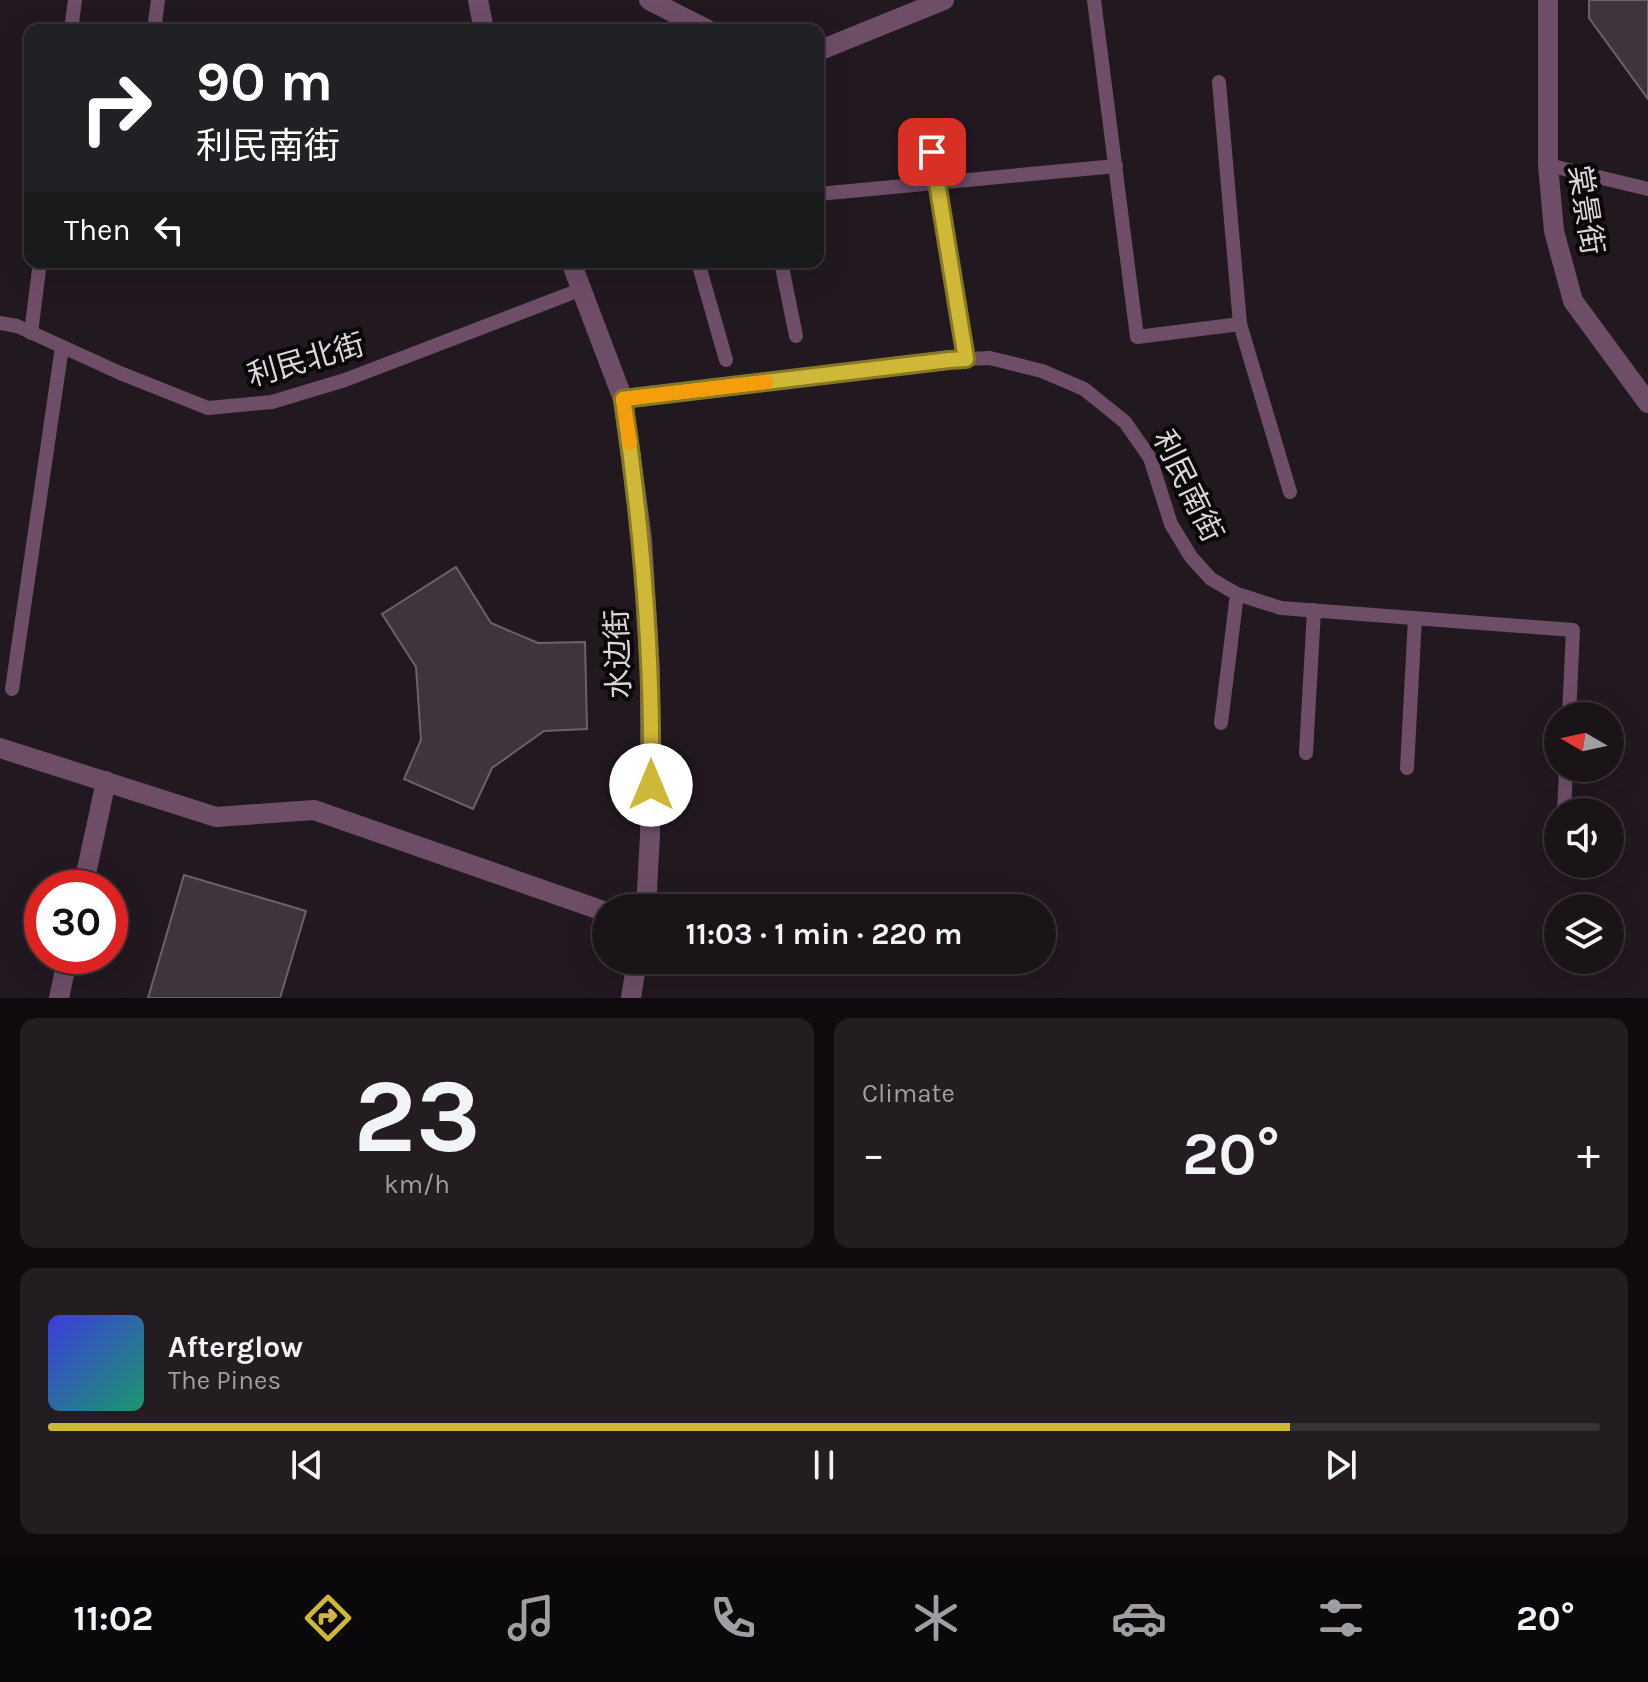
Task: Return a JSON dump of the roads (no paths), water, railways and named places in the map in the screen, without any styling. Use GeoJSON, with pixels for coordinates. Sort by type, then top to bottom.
{"type":"FeatureCollection","features":[{"type":"Feature","properties":{"kind":"street"},"geometry":{"type":"LineString","coordinates":[[478,0],[483,24]]}},
{"type":"Feature","properties":{"kind":"street"},"geometry":{"type":"LineString","coordinates":[[649,0],[696,24]]}},
{"type":"Feature","properties":{"kind":"street"},"geometry":{"type":"LineString","coordinates":[[824,49],[944,0]]}},
{"type":"Feature","properties":{"kind":"street","name":"棠景街"},"geometry":{"type":"LineString","coordinates":[[1548,0],[1548,165],[1554,231],[1573,301],[1648,403]]}},
{"type":"Feature","properties":{"kind":"street","name":"水边街"},"geometry":{"type":"LineString","coordinates":[[573,268],[623,399],[642,539],[650,672],[647,894]]}},
{"type":"Feature","properties":{"kind":"street"},"geometry":{"type":"LineString","coordinates":[[0,748],[216,817],[314,810],[592,907]]}},
{"type":"Feature","properties":{"kind":"street"},"geometry":{"type":"LineString","coordinates":[[87,870],[106,781]]}},
{"type":"Feature","properties":{"kind":"street"},"geometry":{"type":"LineString","coordinates":[[59,998],[64,974]]}},
{"type":"Feature","properties":{"kind":"street"},"geometry":{"type":"LineString","coordinates":[[631,998],[635,974]]}},
{"type":"Feature","properties":{"kind":"lane"},"geometry":{"type":"LineString","coordinates":[[72,24],[75,0]]}},
{"type":"Feature","properties":{"kind":"lane"},"geometry":{"type":"LineString","coordinates":[[155,24],[158,0]]}},
{"type":"Feature","properties":{"kind":"lane"},"geometry":{"type":"LineString","coordinates":[[1094,0],[1137,337],[1240,324]]}},
{"type":"Feature","properties":{"kind":"lane"},"geometry":{"type":"LineString","coordinates":[[1219,82],[1240,324],[1290,492]]}},
{"type":"Feature","properties":{"kind":"lane"},"geometry":{"type":"LineString","coordinates":[[932,152],[966,359]]}},
{"type":"Feature","properties":{"kind":"lane"},"geometry":{"type":"LineString","coordinates":[[1548,165],[1648,189]]}},
{"type":"Feature","properties":{"kind":"lane"},"geometry":{"type":"LineString","coordinates":[[824,193],[1116,166]]}},
{"type":"Feature","properties":{"kind":"lane"},"geometry":{"type":"LineString","coordinates":[[31,333],[39,268]]}},
{"type":"Feature","properties":{"kind":"lane"},"geometry":{"type":"LineString","coordinates":[[700,268],[726,360]]}},
{"type":"Feature","properties":{"kind":"lane"},"geometry":{"type":"LineString","coordinates":[[782,268],[796,336]]}},
{"type":"Feature","properties":{"kind":"lane","name":"利民北街"},"geometry":{"type":"LineString","coordinates":[[0,323],[17,326],[120,373],[208,408],[272,402],[345,380],[582,289]]}},
{"type":"Feature","properties":{"kind":"lane"},"geometry":{"type":"LineString","coordinates":[[12,689],[62,347]]}},
{"type":"Feature","properties":{"kind":"lane","name":"利民南街"},"geometry":{"type":"LineString","coordinates":[[623,399],[949,360],[990,358],[1042,371],[1084,389],[1125,422],[1150,458],[1171,524],[1191,557],[1211,579],[1237,594],[1281,608],[1573,630],[1570,702]]}},
{"type":"Feature","properties":{"kind":"lane"},"geometry":{"type":"LineString","coordinates":[[1221,723],[1237,594]]}},
{"type":"Feature","properties":{"kind":"lane"},"geometry":{"type":"LineString","coordinates":[[1306,753],[1314,610]]}},
{"type":"Feature","properties":{"kind":"lane"},"geometry":{"type":"LineString","coordinates":[[1407,768],[1415,618]]}}]}
